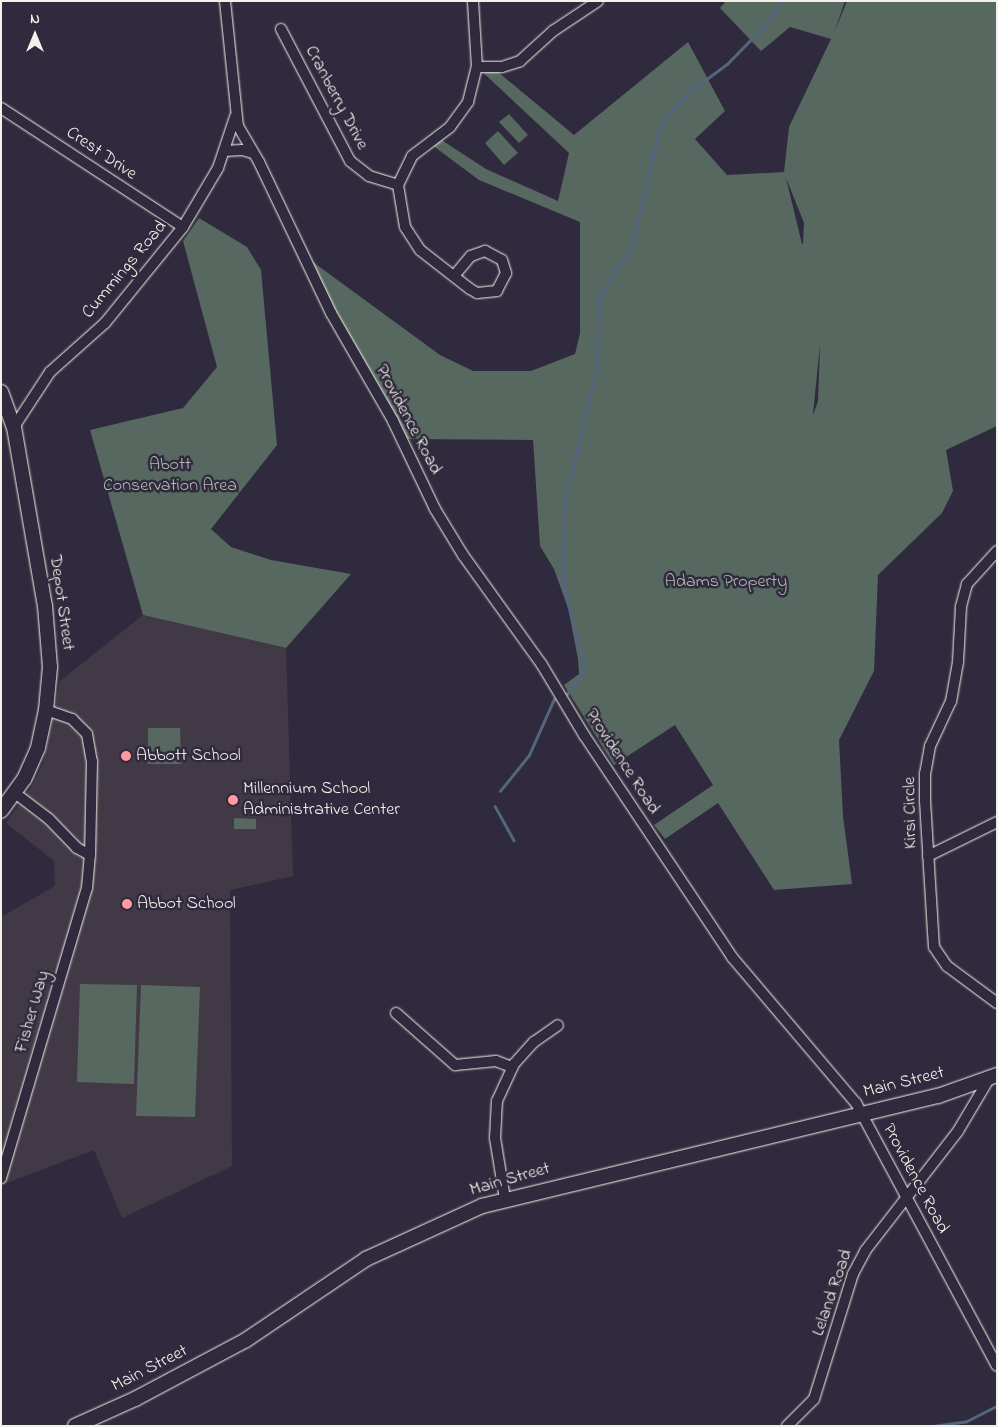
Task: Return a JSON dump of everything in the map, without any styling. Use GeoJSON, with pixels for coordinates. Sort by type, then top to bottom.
{"type":"FeatureCollection","features":[{"type":"Feature","properties":{"kind":"main road","name":"Depot Street"},"geometry":{"type":"LineString","coordinates":[[1,392],[14,427],[47,626],[50,667],[46,710],[34,756],[15,793],[1,811]]}},
{"type":"Feature","properties":{"kind":"main road","name":"Main Street"},"geometry":{"type":"LineString","coordinates":[[75,1426],[135,1399],[246,1340],[366,1259],[462,1214],[505,1199],[861,1112],[938,1096],[994,1076]]}},
{"type":"Feature","properties":{"kind":"street","name":"Providence Road"},"geometry":{"type":"LineString","coordinates":[[225,1],[235,116],[331,314],[393,421],[435,508],[459,549],[542,665],[584,735],[732,957],[830,1070],[861,1112],[997,1366]]}},
{"type":"Feature","properties":{"kind":"street"},"geometry":{"type":"LineString","coordinates":[[454,276],[471,256],[485,252],[502,260],[506,273],[502,286],[484,295],[470,290],[420,250],[409,236],[402,217],[398,185],[412,156],[443,133],[461,114],[471,95],[478,67],[473,1]]}},
{"type":"Feature","properties":{"kind":"street"},"geometry":{"type":"LineString","coordinates":[[478,67],[502,66],[520,61],[554,31],[598,1]]}},
{"type":"Feature","properties":{"kind":"street","name":"Cranberry Drive"},"geometry":{"type":"LineString","coordinates":[[281,29],[350,161],[369,176],[398,185]]}},
{"type":"Feature","properties":{"kind":"street","name":"Crest Drive"},"geometry":{"type":"LineString","coordinates":[[1,108],[182,227]]}},
{"type":"Feature","properties":{"kind":"street","name":"Cummings Road"},"geometry":{"type":"LineString","coordinates":[[14,427],[50,372],[105,323],[182,227],[224,151],[235,116]]}},
{"type":"Feature","properties":{"kind":"street"},"geometry":{"type":"LineString","coordinates":[[224,151],[253,153]]}},
{"type":"Feature","properties":{"kind":"street","name":"Kirsi Circle"},"geometry":{"type":"LineString","coordinates":[[997,551],[967,584],[960,607],[958,662],[951,701],[932,743],[925,773],[928,856],[936,952],[947,966],[997,1003]]}},
{"type":"Feature","properties":{"kind":"street","name":"Fisher Way"},"geometry":{"type":"LineString","coordinates":[[1,1178],[87,888],[90,855],[92,761],[87,734],[72,719],[46,710]]}},
{"type":"Feature","properties":{"kind":"street"},"geometry":{"type":"LineString","coordinates":[[15,793],[49,819],[77,848],[90,855]]}},
{"type":"Feature","properties":{"kind":"street"},"geometry":{"type":"LineString","coordinates":[[928,856],[997,822]]}},
{"type":"Feature","properties":{"kind":"street"},"geometry":{"type":"LineString","coordinates":[[396,1013],[455,1065],[496,1061],[512,1066]]}},
{"type":"Feature","properties":{"kind":"street"},"geometry":{"type":"LineString","coordinates":[[505,1199],[498,1160],[495,1119],[500,1092],[512,1066],[534,1042],[558,1024]]}},
{"type":"Feature","properties":{"kind":"street","name":"Leland Road"},"geometry":{"type":"LineString","coordinates":[[787,1426],[814,1399],[853,1274],[865,1251],[906,1194],[958,1131],[994,1076]]}},
{"type":"Feature","properties":{"kind":"shaded area","name":"Abbot School"},"geometry":{"type":"Polygon","coordinates":[[[143,615],[286,648],[293,876],[230,890],[232,1166],[122,1218],[94,1150],[1,1185],[1,917],[55,886],[54,861],[6,823],[33,784],[44,761],[60,681],[143,615]]]}},
{"type":"Feature","properties":{"kind":"green space","name":"Adams Property"},"geometry":{"type":"Polygon","coordinates":[[[726,1],[845,1],[834,33],[847,1],[997,1],[997,426],[946,450],[953,491],[942,513],[878,575],[874,671],[839,740],[843,816],[852,884],[774,890],[718,803],[665,839],[654,825],[713,785],[675,725],[614,765],[564,685],[579,674],[578,659],[568,608],[554,569],[540,546],[533,440],[402,439],[302,254],[440,355],[473,371],[531,371],[575,354],[580,333],[580,222],[479,180],[428,142],[437,137],[486,169],[558,201],[569,153],[477,67],[492,67],[574,135],[688,42],[725,111],[695,139],[727,175],[784,172],[789,127],[831,39],[790,27],[761,51],[720,8],[726,1]],[[786,178],[802,244],[803,244],[804,223],[786,178]],[[820,345],[813,414],[813,415],[818,401],[820,345]]]}},
{"type":"Feature","properties":{"kind":"green space"},"geometry":{"type":"Polygon","coordinates":[[[509,114],[528,135],[519,143],[499,122],[509,114]]]}},
{"type":"Feature","properties":{"kind":"green space"},"geometry":{"type":"Polygon","coordinates":[[[498,131],[518,153],[504,165],[485,143],[498,131]]]}},
{"type":"Feature","properties":{"kind":"green space","name":"Abott Conservation Area"},"geometry":{"type":"Polygon","coordinates":[[[199,218],[247,247],[261,270],[277,445],[211,529],[231,547],[271,560],[351,574],[286,648],[143,615],[90,430],[183,408],[217,367],[183,241],[199,218]]]}},
{"type":"Feature","properties":{"kind":"green space"},"geometry":{"type":"Polygon","coordinates":[[[148,728],[180,728],[181,764],[148,764],[148,728]]]}},
{"type":"Feature","properties":{"kind":"green space"},"geometry":{"type":"Polygon","coordinates":[[[234,818],[256,819],[256,829],[234,829],[234,818]]]}},
{"type":"Feature","properties":{"kind":"green space"},"geometry":{"type":"Polygon","coordinates":[[[80,984],[137,985],[134,1084],[77,1082],[80,984]]]}},
{"type":"Feature","properties":{"kind":"green space"},"geometry":{"type":"Polygon","coordinates":[[[141,985],[200,987],[195,1117],[136,1116],[141,985]]]}},
{"type":"Feature","properties":{"kind":"waterway"},"geometry":{"type":"LineString","coordinates":[[567,694],[585,669],[563,585],[564,504],[597,368],[599,297],[632,245],[661,122],[693,89],[727,64],[765,25],[781,1]]}},
{"type":"Feature","properties":{"kind":"waterway"},"geometry":{"type":"LineString","coordinates":[[500,791],[529,755],[554,699]]}},
{"type":"Feature","properties":{"kind":"waterway"},"geometry":{"type":"LineString","coordinates":[[495,806],[514,840]]}},
{"type":"Feature","properties":{"kind":"waterway"},"geometry":{"type":"LineString","coordinates":[[933,1426],[967,1421],[997,1406]]}},
{"type":"Feature","properties":{"kind":"place","name":"Abbott School"},"geometry":{"type":"Point","coordinates":[126,756]}},
{"type":"Feature","properties":{"kind":"place","name":"Millennium School Administrative Center"},"geometry":{"type":"Point","coordinates":[233,800]}},
{"type":"Feature","properties":{"kind":"place","name":"Abbot School"},"geometry":{"type":"Point","coordinates":[127,904]}}]}
